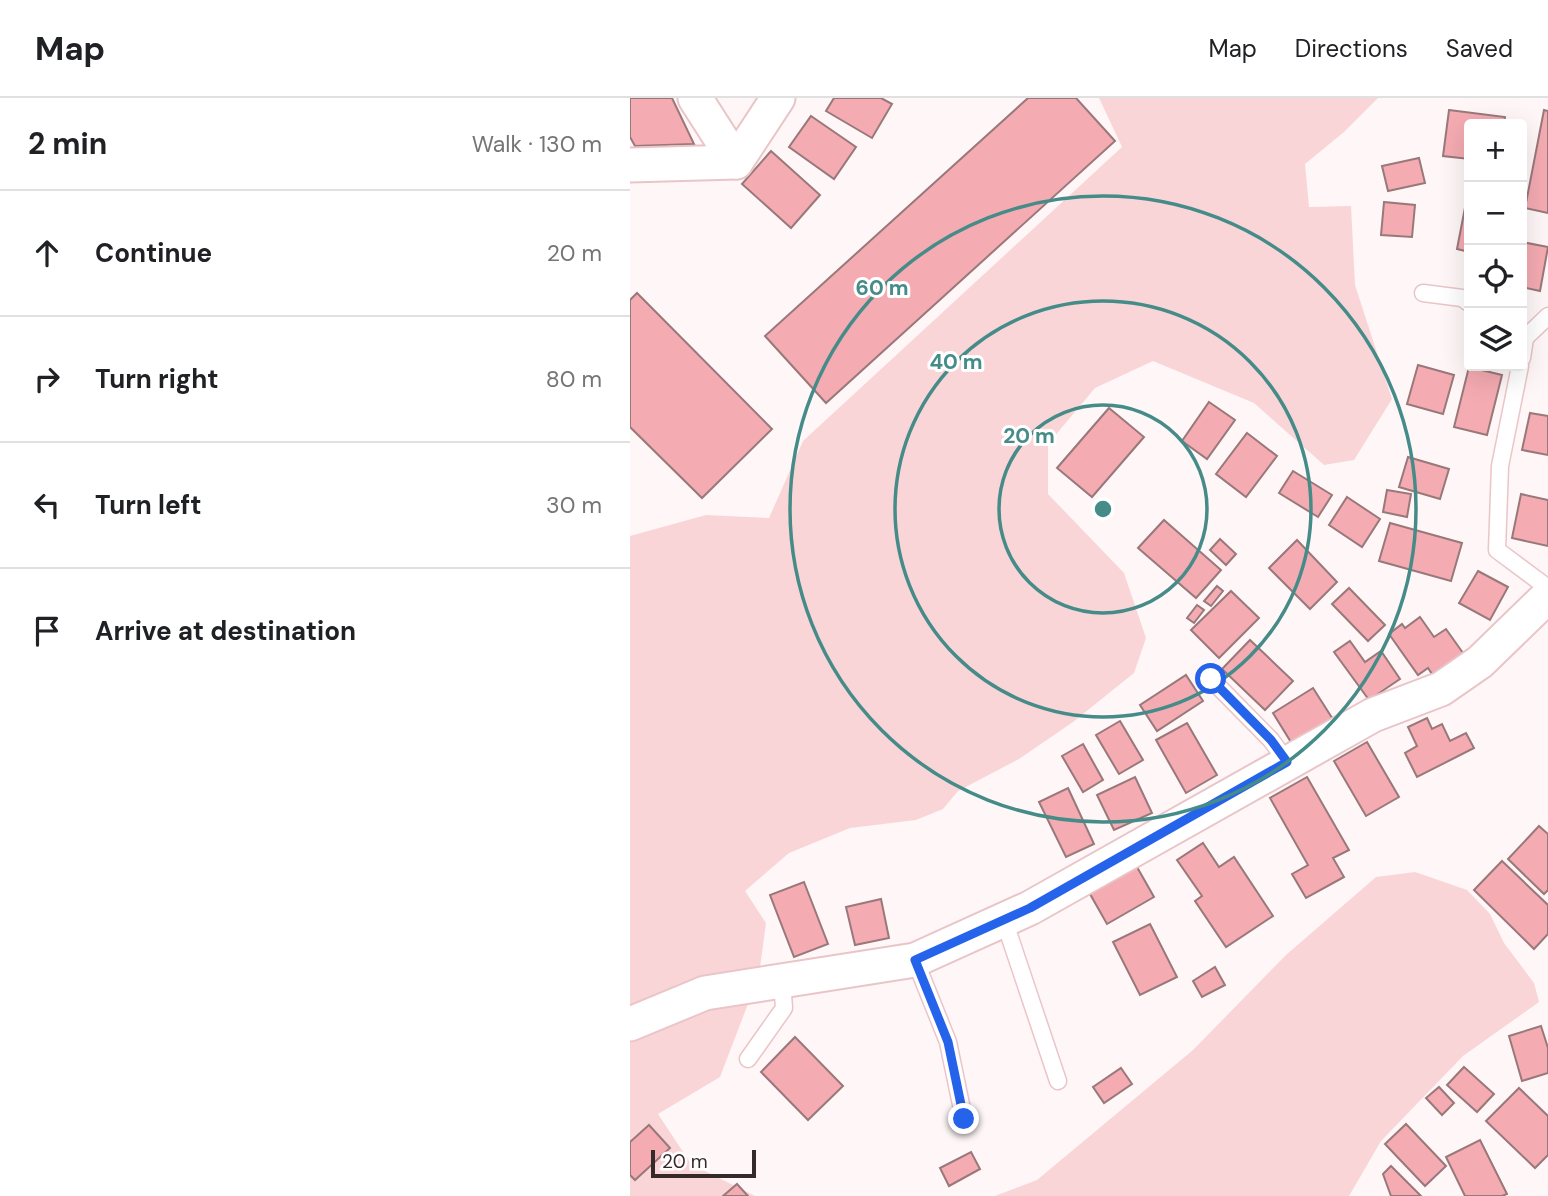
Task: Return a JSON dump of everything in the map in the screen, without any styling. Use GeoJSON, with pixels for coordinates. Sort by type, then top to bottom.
{"type":"FeatureCollection","features":[{"type":"Feature","properties":{"kind":"street"},"geometry":{"type":"LineString","coordinates":[[695,98],[736,162]]}},
{"type":"Feature","properties":{"kind":"street"},"geometry":{"type":"LineString","coordinates":[[736,162],[778,98]]}},
{"type":"Feature","properties":{"kind":"street"},"geometry":{"type":"LineString","coordinates":[[630,165],[736,162]]}},
{"type":"Feature","properties":{"kind":"street"},"geometry":{"type":"LineString","coordinates":[[630,1024],[705,992],[915,960],[1004,920],[1373,715],[1441,689],[1480,662],[1548,596]]}},
{"type":"Feature","properties":{"kind":"lane"},"geometry":{"type":"LineString","coordinates":[[1423,293],[1464,299]]}},
{"type":"Feature","properties":{"kind":"lane"},"geometry":{"type":"LineString","coordinates":[[1527,334],[1548,316]]}},
{"type":"Feature","properties":{"kind":"lane"},"geometry":{"type":"LineString","coordinates":[[1519,371],[1500,466],[1497,550],[1548,588]]}},
{"type":"Feature","properties":{"kind":"lane"},"geometry":{"type":"LineString","coordinates":[[1211,679],[1271,740],[1287,762]]}},
{"type":"Feature","properties":{"kind":"lane"},"geometry":{"type":"LineString","coordinates":[[1004,920],[1058,1081]]}},
{"type":"Feature","properties":{"kind":"lane"},"geometry":{"type":"LineString","coordinates":[[915,960],[948,1042],[964,1119]]}},
{"type":"Feature","properties":{"kind":"lane"},"geometry":{"type":"LineString","coordinates":[[748,1059],[784,1008],[782,981]]}},
{"type":"Feature","properties":{"kind":"shaded area"},"geometry":{"type":"Polygon","coordinates":[[[1099,98],[1378,98],[1344,132],[1305,164],[1309,207],[1351,206],[1355,285],[1392,399],[1354,460],[1324,465],[1254,403],[1153,361],[1095,388],[1048,444],[1048,494],[1124,573],[1146,638],[1134,673],[1073,722],[1019,759],[958,791],[943,809],[916,820],[850,828],[789,853],[745,891],[766,923],[759,975],[720,1077],[658,1114],[691,1164],[755,1196],[630,1196],[630,536],[706,515],[769,518],[803,441],[1122,147],[1099,98]]]}},
{"type":"Feature","properties":{"kind":"shaded area"},"geometry":{"type":"Polygon","coordinates":[[[1415,872],[1467,890],[1490,914],[1504,943],[1534,983],[1539,1002],[1463,1056],[1381,1141],[1349,1196],[995,1196],[1037,1180],[1193,1050],[1286,955],[1376,877],[1415,872]]]}},
{"type":"Feature","properties":{"kind":"building"},"geometry":{"type":"Polygon","coordinates":[[[630,98],[672,98],[694,144],[635,146],[630,137],[630,98]]]}},
{"type":"Feature","properties":{"kind":"building"},"geometry":{"type":"Polygon","coordinates":[[[834,98],[881,98],[892,104],[872,138],[826,111],[834,98]]]}},
{"type":"Feature","properties":{"kind":"building"},"geometry":{"type":"Polygon","coordinates":[[[1028,98],[1076,98],[1115,141],[826,403],[765,336],[1028,98]]]}},
{"type":"Feature","properties":{"kind":"building"},"geometry":{"type":"Polygon","coordinates":[[[1449,110],[1505,117],[1464,119],[1464,158],[1443,156],[1449,110]]]}},
{"type":"Feature","properties":{"kind":"building"},"geometry":{"type":"Polygon","coordinates":[[[1544,110],[1548,111],[1548,213],[1527,208],[1544,110]]]}},
{"type":"Feature","properties":{"kind":"building"},"geometry":{"type":"Polygon","coordinates":[[[811,116],[856,147],[834,179],[789,147],[811,116]]]}},
{"type":"Feature","properties":{"kind":"building"},"geometry":{"type":"Polygon","coordinates":[[[771,151],[820,195],[791,228],[742,184],[771,151]]]}},
{"type":"Feature","properties":{"kind":"building"},"geometry":{"type":"Polygon","coordinates":[[[1419,158],[1425,183],[1388,191],[1382,166],[1419,158]]]}},
{"type":"Feature","properties":{"kind":"building"},"geometry":{"type":"Polygon","coordinates":[[[1384,202],[1415,205],[1412,237],[1381,235],[1384,202]]]}},
{"type":"Feature","properties":{"kind":"building"},"geometry":{"type":"Polygon","coordinates":[[[1464,213],[1464,251],[1457,249],[1464,213]]]}},
{"type":"Feature","properties":{"kind":"building"},"geometry":{"type":"Polygon","coordinates":[[[1527,243],[1548,247],[1540,291],[1527,288],[1527,243]]]}},
{"type":"Feature","properties":{"kind":"building"},"geometry":{"type":"Polygon","coordinates":[[[637,293],[772,429],[702,498],[630,427],[630,300],[637,293]]]}},
{"type":"Feature","properties":{"kind":"building"},"geometry":{"type":"Polygon","coordinates":[[[1418,365],[1454,375],[1443,414],[1407,404],[1418,365]]]}},
{"type":"Feature","properties":{"kind":"building"},"geometry":{"type":"Polygon","coordinates":[[[1468,371],[1502,375],[1487,435],[1454,427],[1468,371]]]}},
{"type":"Feature","properties":{"kind":"building"},"geometry":{"type":"Polygon","coordinates":[[[1209,402],[1235,420],[1207,459],[1182,441],[1209,402]]]}},
{"type":"Feature","properties":{"kind":"building"},"geometry":{"type":"Polygon","coordinates":[[[1109,408],[1144,437],[1092,497],[1057,468],[1109,408]]]}},
{"type":"Feature","properties":{"kind":"building"},"geometry":{"type":"Polygon","coordinates":[[[1530,413],[1548,416],[1548,455],[1522,450],[1530,413]]]}},
{"type":"Feature","properties":{"kind":"building"},"geometry":{"type":"Polygon","coordinates":[[[1247,433],[1277,456],[1246,497],[1216,474],[1247,433]]]}},
{"type":"Feature","properties":{"kind":"building"},"geometry":{"type":"Polygon","coordinates":[[[1408,457],[1449,469],[1440,499],[1399,487],[1408,457]]]}},
{"type":"Feature","properties":{"kind":"building"},"geometry":{"type":"Polygon","coordinates":[[[1293,471],[1332,495],[1318,517],[1279,493],[1293,471]]]}},
{"type":"Feature","properties":{"kind":"building"},"geometry":{"type":"Polygon","coordinates":[[[1387,490],[1411,494],[1407,517],[1383,512],[1387,490]]]}},
{"type":"Feature","properties":{"kind":"building"},"geometry":{"type":"Polygon","coordinates":[[[1521,494],[1548,500],[1548,546],[1512,538],[1521,494]]]}},
{"type":"Feature","properties":{"kind":"building"},"geometry":{"type":"Polygon","coordinates":[[[1347,497],[1380,519],[1362,547],[1329,525],[1347,497]]]}},
{"type":"Feature","properties":{"kind":"building"},"geometry":{"type":"Polygon","coordinates":[[[1164,520],[1221,570],[1196,598],[1138,548],[1164,520]]]}},
{"type":"Feature","properties":{"kind":"building"},"geometry":{"type":"Polygon","coordinates":[[[1390,523],[1462,543],[1451,581],[1379,561],[1390,523]]]}},
{"type":"Feature","properties":{"kind":"building"},"geometry":{"type":"Polygon","coordinates":[[[1220,539],[1236,554],[1226,565],[1210,550],[1220,539]]]}},
{"type":"Feature","properties":{"kind":"building"},"geometry":{"type":"Polygon","coordinates":[[[1297,540],[1337,582],[1310,609],[1269,568],[1297,540]]]}},
{"type":"Feature","properties":{"kind":"building"},"geometry":{"type":"Polygon","coordinates":[[[1478,571],[1508,587],[1490,620],[1459,603],[1478,571]]]}},
{"type":"Feature","properties":{"kind":"building"},"geometry":{"type":"Polygon","coordinates":[[[1217,586],[1223,591],[1211,606],[1204,601],[1217,586]]]}},
{"type":"Feature","properties":{"kind":"building"},"geometry":{"type":"Polygon","coordinates":[[[1349,588],[1385,625],[1368,641],[1332,604],[1349,588]]]}},
{"type":"Feature","properties":{"kind":"building"},"geometry":{"type":"Polygon","coordinates":[[[1231,591],[1259,618],[1219,658],[1191,630],[1231,591]]]}},
{"type":"Feature","properties":{"kind":"building"},"geometry":{"type":"Polygon","coordinates":[[[1197,605],[1204,610],[1194,623],[1187,618],[1197,605]]]}},
{"type":"Feature","properties":{"kind":"building"},"geometry":{"type":"Polygon","coordinates":[[[1420,617],[1434,637],[1446,629],[1463,653],[1432,674],[1428,668],[1418,675],[1389,634],[1402,624],[1405,628],[1420,617]]]}},
{"type":"Feature","properties":{"kind":"building"},"geometry":{"type":"Polygon","coordinates":[[[1250,640],[1293,681],[1265,710],[1222,669],[1250,640]]]}},
{"type":"Feature","properties":{"kind":"building"},"geometry":{"type":"Polygon","coordinates":[[[1350,641],[1365,662],[1381,651],[1400,679],[1369,700],[1334,652],[1350,641]]]}},
{"type":"Feature","properties":{"kind":"building"},"geometry":{"type":"Polygon","coordinates":[[[1186,675],[1203,701],[1157,731],[1140,705],[1186,675]]]}},
{"type":"Feature","properties":{"kind":"building"},"geometry":{"type":"Polygon","coordinates":[[[1313,688],[1334,721],[1294,747],[1273,713],[1313,688]]]}},
{"type":"Feature","properties":{"kind":"building"},"geometry":{"type":"Polygon","coordinates":[[[1427,718],[1432,729],[1442,724],[1450,741],[1466,733],[1474,748],[1417,777],[1405,753],[1417,746],[1408,727],[1427,718]]]}},
{"type":"Feature","properties":{"kind":"building"},"geometry":{"type":"Polygon","coordinates":[[[1120,721],[1143,760],[1119,774],[1096,735],[1120,721]]]}},
{"type":"Feature","properties":{"kind":"building"},"geometry":{"type":"Polygon","coordinates":[[[1187,723],[1217,775],[1186,793],[1156,740],[1187,723]]]}},
{"type":"Feature","properties":{"kind":"building"},"geometry":{"type":"Polygon","coordinates":[[[1367,742],[1399,797],[1366,816],[1334,761],[1367,742]]]}},
{"type":"Feature","properties":{"kind":"building"},"geometry":{"type":"Polygon","coordinates":[[[1083,744],[1103,780],[1083,792],[1062,756],[1083,744]]]}},
{"type":"Feature","properties":{"kind":"building"},"geometry":{"type":"Polygon","coordinates":[[[1135,777],[1152,813],[1114,830],[1097,795],[1135,777]]]}},
{"type":"Feature","properties":{"kind":"building"},"geometry":{"type":"Polygon","coordinates":[[[1307,777],[1349,850],[1333,858],[1344,877],[1306,898],[1292,874],[1308,865],[1270,798],[1307,777]]]}},
{"type":"Feature","properties":{"kind":"building"},"geometry":{"type":"Polygon","coordinates":[[[1068,788],[1094,844],[1066,857],[1039,802],[1068,788]]]}},
{"type":"Feature","properties":{"kind":"building"},"geometry":{"type":"Polygon","coordinates":[[[1539,826],[1548,834],[1548,890],[1544,894],[1508,859],[1539,826]]]}},
{"type":"Feature","properties":{"kind":"building"},"geometry":{"type":"Polygon","coordinates":[[[1203,843],[1219,867],[1234,857],[1273,916],[1226,947],[1195,901],[1202,896],[1177,860],[1203,843]]]}},
{"type":"Feature","properties":{"kind":"building"},"geometry":{"type":"Polygon","coordinates":[[[1502,861],[1548,905],[1548,934],[1534,949],[1474,890],[1502,861]]]}},
{"type":"Feature","properties":{"kind":"building"},"geometry":{"type":"Polygon","coordinates":[[[1137,867],[1154,897],[1107,924],[1090,894],[1137,867]]]}},
{"type":"Feature","properties":{"kind":"building"},"geometry":{"type":"Polygon","coordinates":[[[804,882],[828,944],[794,957],[770,895],[804,882]]]}},
{"type":"Feature","properties":{"kind":"building"},"geometry":{"type":"Polygon","coordinates":[[[881,899],[889,938],[855,945],[846,907],[881,899]]]}},
{"type":"Feature","properties":{"kind":"building"},"geometry":{"type":"Polygon","coordinates":[[[1150,924],[1177,977],[1140,995],[1113,942],[1150,924]]]}},
{"type":"Feature","properties":{"kind":"building"},"geometry":{"type":"Polygon","coordinates":[[[1215,967],[1225,985],[1202,997],[1193,981],[1215,967]]]}},
{"type":"Feature","properties":{"kind":"building"},"geometry":{"type":"Polygon","coordinates":[[[1541,1026],[1548,1048],[1548,1073],[1522,1081],[1509,1036],[1541,1026]]]}},
{"type":"Feature","properties":{"kind":"building"},"geometry":{"type":"Polygon","coordinates":[[[795,1037],[843,1086],[808,1120],[761,1072],[795,1037]]]}},
{"type":"Feature","properties":{"kind":"building"},"geometry":{"type":"Polygon","coordinates":[[[1464,1067],[1494,1094],[1477,1112],[1447,1085],[1464,1067]]]}},
{"type":"Feature","properties":{"kind":"building"},"geometry":{"type":"Polygon","coordinates":[[[1121,1068],[1132,1084],[1104,1103],[1093,1087],[1121,1068]]]}},
{"type":"Feature","properties":{"kind":"building"},"geometry":{"type":"Polygon","coordinates":[[[1439,1087],[1454,1103],[1442,1115],[1426,1098],[1439,1087]]]}},
{"type":"Feature","properties":{"kind":"building"},"geometry":{"type":"Polygon","coordinates":[[[1519,1088],[1548,1116],[1548,1155],[1535,1168],[1486,1121],[1519,1088]]]}},
{"type":"Feature","properties":{"kind":"building"},"geometry":{"type":"Polygon","coordinates":[[[1406,1124],[1446,1166],[1425,1186],[1385,1144],[1406,1124]]]}},
{"type":"Feature","properties":{"kind":"building"},"geometry":{"type":"Polygon","coordinates":[[[649,1125],[670,1148],[635,1180],[630,1175],[630,1142],[649,1125]]]}},
{"type":"Feature","properties":{"kind":"building"},"geometry":{"type":"Polygon","coordinates":[[[1480,1140],[1507,1194],[1465,1196],[1446,1157],[1480,1140]]]}},
{"type":"Feature","properties":{"kind":"building"},"geometry":{"type":"Polygon","coordinates":[[[971,1152],[980,1169],[949,1186],[940,1168],[971,1152]]]}},
{"type":"Feature","properties":{"kind":"building"},"geometry":{"type":"Polygon","coordinates":[[[1391,1166],[1421,1196],[1391,1196],[1383,1174],[1391,1166]]]}},
{"type":"Feature","properties":{"kind":"building"},"geometry":{"type":"Polygon","coordinates":[[[737,1184],[748,1196],[723,1196],[737,1184]]]}},
{"type":"Feature","properties":{"kind":"route"},"geometry":{"type":"LineString","coordinates":[[964,1119],[948,1042],[915,960],[1030,908],[1287,762],[1271,740],[1211,679]]}}]}
